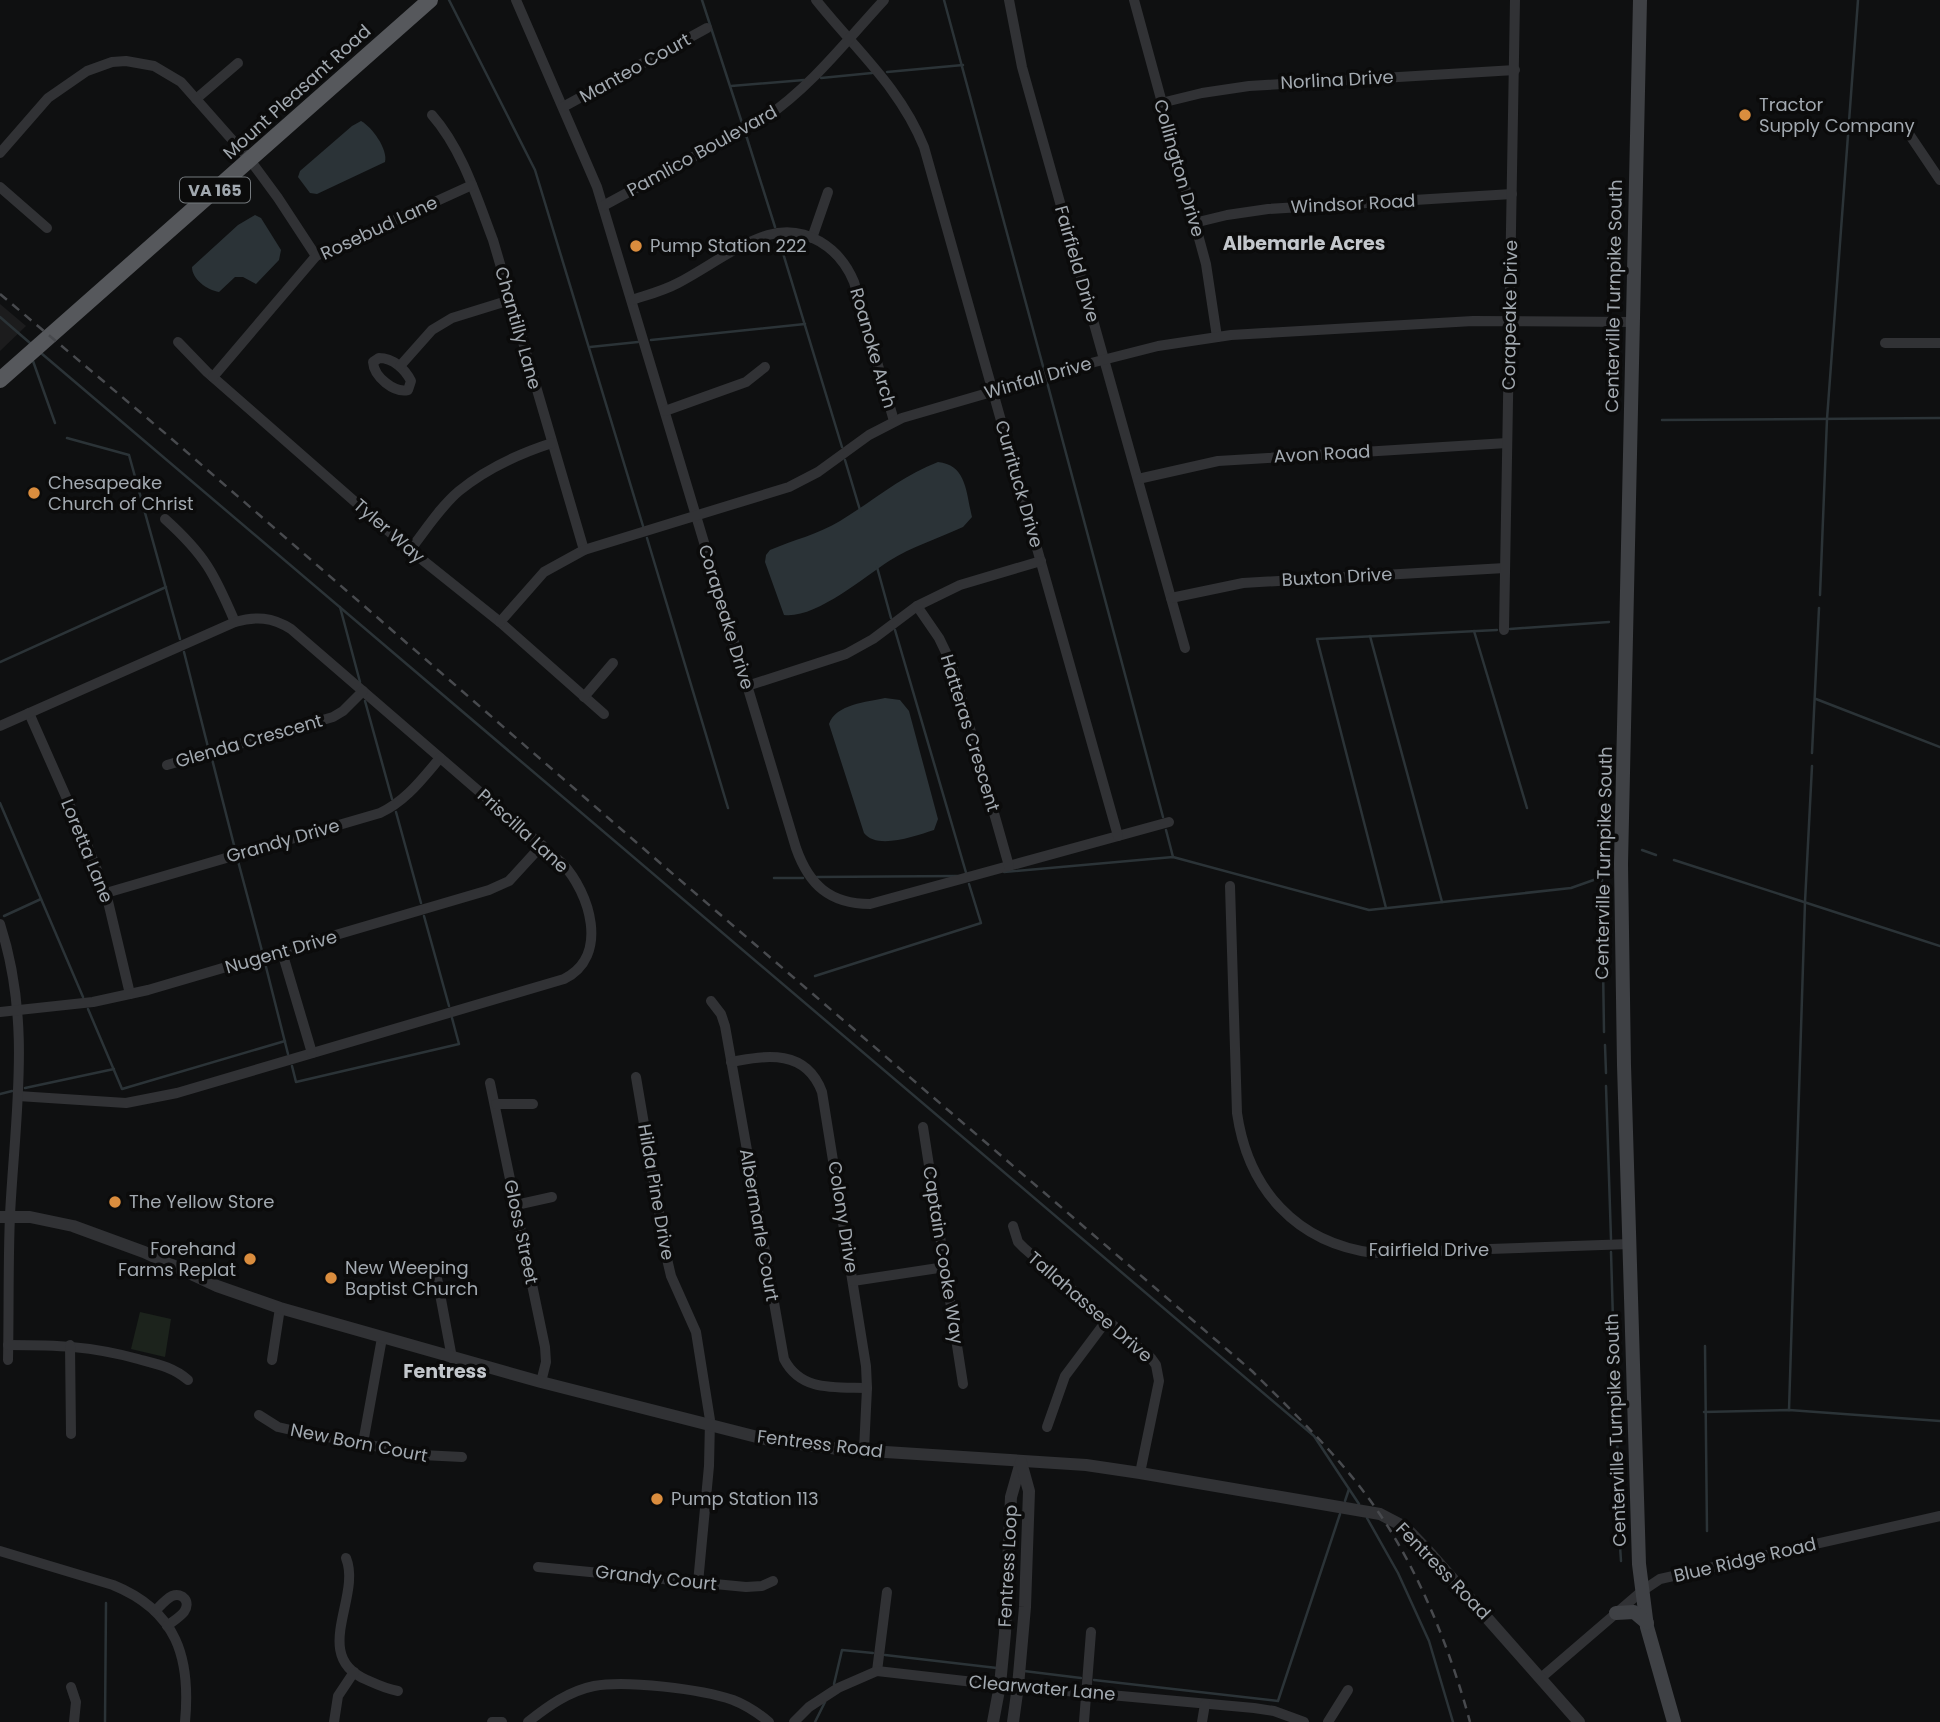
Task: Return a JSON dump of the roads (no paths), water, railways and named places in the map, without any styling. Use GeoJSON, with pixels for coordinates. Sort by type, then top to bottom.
{"type":"FeatureCollection","features":[{"type":"Feature","properties":{"kind":"highway","name":"Mount Pleasant Road"},"geometry":{"type":"LineString","coordinates":[[0,380],[430,0]]}},
{"type":"Feature","properties":{"kind":"main road","name":"Centerville Turnpike South"},"geometry":{"type":"LineString","coordinates":[[1640,0],[1621,864],[1637,1536],[1647,1623],[1674,1722]]}},
{"type":"Feature","properties":{"kind":"main road"},"geometry":{"type":"LineString","coordinates":[[1616,1613],[1634,1612],[1647,1623]]}},
{"type":"Feature","properties":{"kind":"street","name":"Currituck Drive"},"geometry":{"type":"LineString","coordinates":[[816,0],[893,89],[918,131],[930,165],[1118,836]]}},
{"type":"Feature","properties":{"kind":"street","name":"Pamlico Boulevard"},"geometry":{"type":"LineString","coordinates":[[603,205],[741,131],[787,103],[884,0]]}},
{"type":"Feature","properties":{"kind":"street","name":"Fairfield Drive"},"geometry":{"type":"LineString","coordinates":[[1009,0],[1022,67],[1185,648]]}},
{"type":"Feature","properties":{"kind":"street","name":"Collington Drive"},"geometry":{"type":"LineString","coordinates":[[1134,0],[1206,264],[1217,337]]}},
{"type":"Feature","properties":{"kind":"street","name":"Corapeake Drive"},"geometry":{"type":"LineString","coordinates":[[1504,630],[1515,0]]}},
{"type":"Feature","properties":{"kind":"street","name":"Corapeake Drive"},"geometry":{"type":"LineString","coordinates":[[521,2],[603,205],[802,864],[811,878],[822,890],[843,901],[870,904],[1169,822]]}},
{"type":"Feature","properties":{"kind":"street","name":"Manteo Court"},"geometry":{"type":"LineString","coordinates":[[564,107],[707,28]]}},
{"type":"Feature","properties":{"kind":"street"},"geometry":{"type":"LineString","coordinates":[[0,153],[48,98],[87,71],[112,62],[139,62],[154,66],[181,82],[250,160],[316,256]]}},
{"type":"Feature","properties":{"kind":"street"},"geometry":{"type":"LineString","coordinates":[[196,99],[238,64]]}},
{"type":"Feature","properties":{"kind":"street","name":"Norlina Drive"},"geometry":{"type":"LineString","coordinates":[[1161,103],[1249,86],[1515,70]]}},
{"type":"Feature","properties":{"kind":"street","name":"Chantilly Lane"},"geometry":{"type":"LineString","coordinates":[[432,115],[447,132],[493,240],[584,550]]}},
{"type":"Feature","properties":{"kind":"street"},"geometry":{"type":"LineString","coordinates":[[1907,131],[1940,180]]}},
{"type":"Feature","properties":{"kind":"street","name":"Rosebud Lane"},"geometry":{"type":"LineString","coordinates":[[213,377],[316,256],[471,185]]}},
{"type":"Feature","properties":{"kind":"street"},"geometry":{"type":"LineString","coordinates":[[0,187],[47,228]]}},
{"type":"Feature","properties":{"kind":"street"},"geometry":{"type":"LineString","coordinates":[[632,300],[666,289],[768,235],[789,233],[812,237],[828,192]]}},
{"type":"Feature","properties":{"kind":"street","name":"Windsor Road"},"geometry":{"type":"LineString","coordinates":[[1195,223],[1268,209],[1512,194]]}},
{"type":"Feature","properties":{"kind":"street","name":"Roanoke Arch"},"geometry":{"type":"LineString","coordinates":[[812,237],[837,254],[849,270],[894,421]]}},
{"type":"Feature","properties":{"kind":"street"},"geometry":{"type":"LineString","coordinates":[[400,366],[432,330],[452,318],[510,300]]}},
{"type":"Feature","properties":{"kind":"street","name":"Winfall Drive"},"geometry":{"type":"LineString","coordinates":[[500,622],[544,572],[584,550],[789,487],[818,472],[869,435],[894,421],[1104,359],[1158,346],[1217,337],[1509,320],[1633,322]]}},
{"type":"Feature","properties":{"kind":"street","name":"Tyler Way"},"geometry":{"type":"LineString","coordinates":[[178,342],[213,377],[410,550],[500,622],[604,714]]}},
{"type":"Feature","properties":{"kind":"street"},"geometry":{"type":"LineString","coordinates":[[1885,343],[1940,343]]}},
{"type":"Feature","properties":{"kind":"street"},"geometry":{"type":"LineString","coordinates":[[665,411],[746,382],[765,367]]}},
{"type":"Feature","properties":{"kind":"street"},"geometry":{"type":"LineString","coordinates":[[410,550],[457,492],[492,468],[520,454],[552,443]]}},
{"type":"Feature","properties":{"kind":"street","name":"Avon Road"},"geometry":{"type":"LineString","coordinates":[[1138,479],[1197,465],[1240,459],[1507,443]]}},
{"type":"Feature","properties":{"kind":"street"},"geometry":{"type":"LineString","coordinates":[[164,519],[187,539],[206,561],[216,576],[235,621]]}},
{"type":"Feature","properties":{"kind":"street"},"geometry":{"type":"LineString","coordinates":[[747,686],[846,654],[873,639],[917,606],[960,585],[1041,561]]}},
{"type":"Feature","properties":{"kind":"street","name":"Buxton Drive"},"geometry":{"type":"LineString","coordinates":[[1171,598],[1243,583],[1505,568]]}},
{"type":"Feature","properties":{"kind":"street","name":"Hatteras Crescent"},"geometry":{"type":"LineString","coordinates":[[917,606],[939,638],[952,665],[1009,866]]}},
{"type":"Feature","properties":{"kind":"street","name":"Priscilla Lane"},"geometry":{"type":"LineString","coordinates":[[0,726],[235,621],[254,617],[278,621],[542,845],[574,877],[590,924],[592,943],[578,970],[558,981],[177,1093],[132,1103],[18,1096]]}},
{"type":"Feature","properties":{"kind":"street"},"geometry":{"type":"LineString","coordinates":[[584,697],[613,663]]}},
{"type":"Feature","properties":{"kind":"street","name":"Glenda Crescent"},"geometry":{"type":"LineString","coordinates":[[167,765],[333,717],[363,691]]}},
{"type":"Feature","properties":{"kind":"street","name":"Loretta Lane"},"geometry":{"type":"LineString","coordinates":[[29,713],[106,893],[130,994]]}},
{"type":"Feature","properties":{"kind":"street","name":"Grandy Drive"},"geometry":{"type":"LineString","coordinates":[[106,893],[380,813],[401,802],[440,758]]}},
{"type":"Feature","properties":{"kind":"street","name":"Nugent Drive"},"geometry":{"type":"LineString","coordinates":[[0,1012],[93,1002],[130,994],[499,886],[517,874],[542,845]]}},
{"type":"Feature","properties":{"kind":"street","name":"Fairfield Drive"},"geometry":{"type":"LineString","coordinates":[[1230,886],[1237,1113],[1240,1134],[1256,1176],[1281,1209],[1321,1238],[1374,1253],[1630,1244]]}},
{"type":"Feature","properties":{"kind":"street"},"geometry":{"type":"LineString","coordinates":[[0,924],[12,964],[20,1038],[18,1096],[5,1217],[8,1360]]}},
{"type":"Feature","properties":{"kind":"street"},"geometry":{"type":"LineString","coordinates":[[282,951],[312,1053]]}},
{"type":"Feature","properties":{"kind":"street","name":"Albermarle Court"},"geometry":{"type":"LineString","coordinates":[[711,1001],[721,1014],[725,1026],[783,1359],[794,1375],[809,1384],[867,1388]]}},
{"type":"Feature","properties":{"kind":"street","name":"Colony Drive"},"geometry":{"type":"LineString","coordinates":[[731,1062],[761,1056],[784,1058],[803,1066],[820,1085],[853,1281],[867,1388],[864,1450]]}},
{"type":"Feature","properties":{"kind":"street","name":"Hilda Pine Drive"},"geometry":{"type":"LineString","coordinates":[[636,1077],[667,1259],[671,1276],[696,1332],[710,1427],[698,1583]]}},
{"type":"Feature","properties":{"kind":"street","name":"Gloss Street"},"geometry":{"type":"LineString","coordinates":[[490,1083],[545,1348],[546,1362],[541,1382]]}},
{"type":"Feature","properties":{"kind":"street"},"geometry":{"type":"LineString","coordinates":[[496,1104],[533,1104]]}},
{"type":"Feature","properties":{"kind":"street","name":"Captain Cooke Way"},"geometry":{"type":"LineString","coordinates":[[922,1127],[963,1384]]}},
{"type":"Feature","properties":{"kind":"street"},"geometry":{"type":"LineString","coordinates":[[516,1205],[552,1197]]}},
{"type":"Feature","properties":{"kind":"street","name":"Fentress Road"},"geometry":{"type":"LineString","coordinates":[[5,1217],[54,1221],[92,1232],[217,1286],[280,1308],[452,1358],[710,1427],[790,1444],[1086,1465],[1358,1509],[1394,1520],[1427,1550],[1579,1722]]}},
{"type":"Feature","properties":{"kind":"street","name":"Tallahassee Drive"},"geometry":{"type":"LineString","coordinates":[[1013,1226],[1018,1242],[1024,1248],[1151,1358],[1159,1381],[1140,1473]]}},
{"type":"Feature","properties":{"kind":"street"},"geometry":{"type":"LineString","coordinates":[[853,1281],[945,1267]]}},
{"type":"Feature","properties":{"kind":"street"},"geometry":{"type":"LineString","coordinates":[[437,1278],[452,1358]]}},
{"type":"Feature","properties":{"kind":"street"},"geometry":{"type":"LineString","coordinates":[[272,1360],[280,1308]]}},
{"type":"Feature","properties":{"kind":"street"},"geometry":{"type":"LineString","coordinates":[[1047,1427],[1065,1376],[1107,1320]]}},
{"type":"Feature","properties":{"kind":"street"},"geometry":{"type":"LineString","coordinates":[[363,1443],[382,1338]]}},
{"type":"Feature","properties":{"kind":"street"},"geometry":{"type":"LineString","coordinates":[[8,1345],[70,1345],[109,1351],[166,1366],[188,1380]]}},
{"type":"Feature","properties":{"kind":"street"},"geometry":{"type":"LineString","coordinates":[[70,1345],[71,1434]]}},
{"type":"Feature","properties":{"kind":"street","name":"New Born Court"},"geometry":{"type":"LineString","coordinates":[[259,1415],[278,1427],[291,1430],[431,1456],[462,1457]]}},
{"type":"Feature","properties":{"kind":"street","name":"Fentress Loop"},"geometry":{"type":"LineString","coordinates":[[993,1722],[1005,1633],[1011,1497],[1021,1462]]}},
{"type":"Feature","properties":{"kind":"street","name":"Fentress Loop"},"geometry":{"type":"LineString","coordinates":[[1013,1722],[1025,1606],[1029,1491],[1021,1462]]}},
{"type":"Feature","properties":{"kind":"street","name":"Blue Ridge Road"},"geometry":{"type":"LineString","coordinates":[[1542,1677],[1642,1591],[1660,1579],[1940,1516]]}},
{"type":"Feature","properties":{"kind":"street"},"geometry":{"type":"LineString","coordinates":[[0,1551],[113,1586],[137,1597],[155,1611],[180,1649],[185,1666],[185,1722]]}},
{"type":"Feature","properties":{"kind":"street"},"geometry":{"type":"LineString","coordinates":[[346,1558],[349,1572],[339,1639],[343,1658],[354,1672],[379,1686],[398,1691]]}},
{"type":"Feature","properties":{"kind":"street","name":"Grandy Court"},"geometry":{"type":"LineString","coordinates":[[538,1567],[754,1587],[773,1581]]}},
{"type":"Feature","properties":{"kind":"street"},"geometry":{"type":"LineString","coordinates":[[794,1722],[809,1707],[838,1688],[877,1671],[887,1592]]}},
{"type":"Feature","properties":{"kind":"street"},"geometry":{"type":"LineString","coordinates":[[155,1611],[174,1595],[186,1599],[186,1610],[167,1626]]}},
{"type":"Feature","properties":{"kind":"street"},"geometry":{"type":"LineString","coordinates":[[1084,1722],[1091,1632]]}},
{"type":"Feature","properties":{"kind":"street","name":"Clearwater Lane"},"geometry":{"type":"LineString","coordinates":[[877,1671],[1274,1711],[1304,1722]]}},
{"type":"Feature","properties":{"kind":"street"},"geometry":{"type":"LineString","coordinates":[[334,1722],[338,1696],[354,1672]]}},
{"type":"Feature","properties":{"kind":"street"},"geometry":{"type":"LineString","coordinates":[[528,1722],[563,1697],[594,1686],[616,1685],[687,1690],[718,1696],[746,1706],[769,1722]]}},
{"type":"Feature","properties":{"kind":"street"},"geometry":{"type":"LineString","coordinates":[[71,1687],[76,1702],[74,1722]]}},
{"type":"Feature","properties":{"kind":"street"},"geometry":{"type":"LineString","coordinates":[[1328,1722],[1348,1690]]}},
{"type":"Feature","properties":{"kind":"street"},"geometry":{"type":"LineString","coordinates":[[1202,1722],[1205,1704]]}},
{"type":"Feature","properties":{"kind":"street"},"geometry":{"type":"LineString","coordinates":[[492,1722],[502,1722]]}},
{"type":"Feature","properties":{"kind":"waterway"},"geometry":{"type":"LineString","coordinates":[[449,0],[535,170],[643,526]]}},
{"type":"Feature","properties":{"kind":"waterway"},"geometry":{"type":"LineString","coordinates":[[702,0],[742,123]]}},
{"type":"Feature","properties":{"kind":"waterway"},"geometry":{"type":"LineString","coordinates":[[944,0],[1044,370]]}},
{"type":"Feature","properties":{"kind":"waterway"},"geometry":{"type":"LineString","coordinates":[[1820,595],[1827,419],[1858,0]]}},
{"type":"Feature","properties":{"kind":"waterway"},"geometry":{"type":"LineString","coordinates":[[887,72],[963,65]]}},
{"type":"Feature","properties":{"kind":"waterway"},"geometry":{"type":"LineString","coordinates":[[821,78],[872,73]]}},
{"type":"Feature","properties":{"kind":"waterway"},"geometry":{"type":"LineString","coordinates":[[731,86],[804,80]]}},
{"type":"Feature","properties":{"kind":"waterway"},"geometry":{"type":"LineString","coordinates":[[746,135],[775,227]]}},
{"type":"Feature","properties":{"kind":"waterway"},"geometry":{"type":"LineString","coordinates":[[779,240],[842,447]]}},
{"type":"Feature","properties":{"kind":"waterway"},"geometry":{"type":"LineString","coordinates":[[0,317],[30,343]]}},
{"type":"Feature","properties":{"kind":"waterway"},"geometry":{"type":"LineString","coordinates":[[651,340],[805,324]]}},
{"type":"Feature","properties":{"kind":"waterway"},"geometry":{"type":"LineString","coordinates":[[590,347],[638,342]]}},
{"type":"Feature","properties":{"kind":"waterway"},"geometry":{"type":"LineString","coordinates":[[41,353],[1314,1436],[1359,1504]]}},
{"type":"Feature","properties":{"kind":"waterway"},"geometry":{"type":"LineString","coordinates":[[33,361],[55,423]]}},
{"type":"Feature","properties":{"kind":"waterway"},"geometry":{"type":"LineString","coordinates":[[1047,382],[1163,817]]}},
{"type":"Feature","properties":{"kind":"waterway"},"geometry":{"type":"LineString","coordinates":[[1662,420],[1940,418]]}},
{"type":"Feature","properties":{"kind":"waterway"},"geometry":{"type":"LineString","coordinates":[[67,438],[129,455],[180,639]]}},
{"type":"Feature","properties":{"kind":"waterway"},"geometry":{"type":"LineString","coordinates":[[845,460],[860,510]]}},
{"type":"Feature","properties":{"kind":"waterway"},"geometry":{"type":"LineString","coordinates":[[647,538],[728,808]]}},
{"type":"Feature","properties":{"kind":"waterway"},"geometry":{"type":"LineString","coordinates":[[877,567],[891,618]]}},
{"type":"Feature","properties":{"kind":"waterway"},"geometry":{"type":"LineString","coordinates":[[0,662],[166,587]]}},
{"type":"Feature","properties":{"kind":"waterway"},"geometry":{"type":"LineString","coordinates":[[340,607],[360,682]]}},
{"type":"Feature","properties":{"kind":"waterway"},"geometry":{"type":"LineString","coordinates":[[1812,753],[1819,608]]}},
{"type":"Feature","properties":{"kind":"waterway"},"geometry":{"type":"LineString","coordinates":[[1510,629],[1609,622]]}},
{"type":"Feature","properties":{"kind":"waterway"},"geometry":{"type":"LineString","coordinates":[[895,630],[967,876]]}},
{"type":"Feature","properties":{"kind":"waterway"},"geometry":{"type":"LineString","coordinates":[[1386,908],[1317,639],[1497,630]]}},
{"type":"Feature","properties":{"kind":"waterway"},"geometry":{"type":"LineString","coordinates":[[1474,631],[1527,808]]}},
{"type":"Feature","properties":{"kind":"waterway"},"geometry":{"type":"LineString","coordinates":[[1370,636],[1442,902]]}},
{"type":"Feature","properties":{"kind":"waterway"},"geometry":{"type":"LineString","coordinates":[[184,652],[208,747]]}},
{"type":"Feature","properties":{"kind":"waterway"},"geometry":{"type":"LineString","coordinates":[[1816,699],[1940,747]]}},
{"type":"Feature","properties":{"kind":"waterway"},"geometry":{"type":"LineString","coordinates":[[365,701],[392,799]]}},
{"type":"Feature","properties":{"kind":"waterway"},"geometry":{"type":"LineString","coordinates":[[212,759],[235,849]]}},
{"type":"Feature","properties":{"kind":"waterway"},"geometry":{"type":"LineString","coordinates":[[1789,1410],[1805,902],[1812,766]]}},
{"type":"Feature","properties":{"kind":"waterway"},"geometry":{"type":"LineString","coordinates":[[0,803],[83,997]]}},
{"type":"Feature","properties":{"kind":"waterway"},"geometry":{"type":"LineString","coordinates":[[396,812],[421,903]]}},
{"type":"Feature","properties":{"kind":"waterway"},"geometry":{"type":"LineString","coordinates":[[1166,830],[1173,857]]}},
{"type":"Feature","properties":{"kind":"waterway"},"geometry":{"type":"LineString","coordinates":[[1642,850],[1656,855]]}},
{"type":"Feature","properties":{"kind":"waterway"},"geometry":{"type":"LineString","coordinates":[[1004,872],[1173,857],[1369,910],[1571,888],[1602,877],[1602,884]]}},
{"type":"Feature","properties":{"kind":"waterway"},"geometry":{"type":"LineString","coordinates":[[1674,860],[1940,946]]}},
{"type":"Feature","properties":{"kind":"waterway"},"geometry":{"type":"LineString","coordinates":[[238,861],[262,951]]}},
{"type":"Feature","properties":{"kind":"waterway"},"geometry":{"type":"LineString","coordinates":[[817,877],[957,876]]}},
{"type":"Feature","properties":{"kind":"waterway"},"geometry":{"type":"LineString","coordinates":[[774,878],[803,878]]}},
{"type":"Feature","properties":{"kind":"waterway"},"geometry":{"type":"LineString","coordinates":[[815,976],[981,923],[969,884]]}},
{"type":"Feature","properties":{"kind":"waterway"},"geometry":{"type":"LineString","coordinates":[[1602,896],[1604,1032]]}},
{"type":"Feature","properties":{"kind":"waterway"},"geometry":{"type":"LineString","coordinates":[[4,916],[41,899]]}},
{"type":"Feature","properties":{"kind":"waterway"},"geometry":{"type":"LineString","coordinates":[[424,916],[449,1006]]}},
{"type":"Feature","properties":{"kind":"waterway"},"geometry":{"type":"LineString","coordinates":[[265,963],[288,1054]]}},
{"type":"Feature","properties":{"kind":"waterway"},"geometry":{"type":"LineString","coordinates":[[88,1009],[122,1089],[285,1041]]}},
{"type":"Feature","properties":{"kind":"waterway"},"geometry":{"type":"LineString","coordinates":[[292,1066],[296,1082],[459,1044],[452,1018]]}},
{"type":"Feature","properties":{"kind":"waterway"},"geometry":{"type":"LineString","coordinates":[[1605,1045],[1606,1073]]}},
{"type":"Feature","properties":{"kind":"waterway"},"geometry":{"type":"LineString","coordinates":[[25,1088],[114,1069]]}},
{"type":"Feature","properties":{"kind":"waterway"},"geometry":{"type":"LineString","coordinates":[[1606,1086],[1611,1239]]}},
{"type":"Feature","properties":{"kind":"waterway"},"geometry":{"type":"LineString","coordinates":[[0,1094],[12,1091]]}},
{"type":"Feature","properties":{"kind":"waterway"},"geometry":{"type":"LineString","coordinates":[[1611,1252],[1614,1355]]}},
{"type":"Feature","properties":{"kind":"waterway"},"geometry":{"type":"LineString","coordinates":[[1705,1346],[1707,1531]]}},
{"type":"Feature","properties":{"kind":"waterway"},"geometry":{"type":"LineString","coordinates":[[1615,1367],[1620,1533]]}},
{"type":"Feature","properties":{"kind":"waterway"},"geometry":{"type":"LineString","coordinates":[[1704,1412],[1789,1410],[1940,1421]]}},
{"type":"Feature","properties":{"kind":"waterway"},"geometry":{"type":"LineString","coordinates":[[1345,1501],[1349,1489]]}},
{"type":"Feature","properties":{"kind":"waterway"},"geometry":{"type":"LineString","coordinates":[[1094,1680],[1278,1701],[1340,1514]]}},
{"type":"Feature","properties":{"kind":"waterway"},"geometry":{"type":"LineString","coordinates":[[1367,1518],[1398,1573],[1429,1641],[1453,1722]]}},
{"type":"Feature","properties":{"kind":"waterway"},"geometry":{"type":"LineString","coordinates":[[1620,1546],[1621,1561]]}},
{"type":"Feature","properties":{"kind":"waterway"},"geometry":{"type":"LineString","coordinates":[[105,1722],[106,1603]]}},
{"type":"Feature","properties":{"kind":"waterway"},"geometry":{"type":"LineString","coordinates":[[834,1684],[842,1650],[873,1653]]}},
{"type":"Feature","properties":{"kind":"waterway"},"geometry":{"type":"LineString","coordinates":[[885,1655],[997,1668]]}},
{"type":"Feature","properties":{"kind":"waterway"},"geometry":{"type":"LineString","coordinates":[[1024,1671],[1081,1678]]}},
{"type":"Feature","properties":{"kind":"waterway"},"geometry":{"type":"LineString","coordinates":[[815,1722],[825,1702]]}},
{"type":"Feature","properties":{"kind":"railway"},"geometry":{"type":"LineString","coordinates":[[0,294],[166,434],[1252,1371],[1335,1457],[1394,1536],[1433,1614],[1454,1668],[1470,1722]]}},
{"type":"Feature","properties":{"kind":"place","name":"Tractor Supply Company"},"geometry":{"type":"Point","coordinates":[1745,115]}},
{"type":"Feature","properties":{"kind":"place","name":"Pump Station 222"},"geometry":{"type":"Point","coordinates":[636,246]}},
{"type":"Feature","properties":{"kind":"place","name":"Chesapeake Church of Christ"},"geometry":{"type":"Point","coordinates":[34,493]}},
{"type":"Feature","properties":{"kind":"place","name":"The Yellow Store"},"geometry":{"type":"Point","coordinates":[115,1202]}},
{"type":"Feature","properties":{"kind":"place","name":"Forehand Farms Replat"},"geometry":{"type":"Point","coordinates":[250,1259]}},
{"type":"Feature","properties":{"kind":"place","name":"New Weeping Baptist Church"},"geometry":{"type":"Point","coordinates":[331,1278]}},
{"type":"Feature","properties":{"kind":"place","name":"Pump Station 113"},"geometry":{"type":"Point","coordinates":[657,1499]}},
{"type":"Feature","properties":{"kind":"district","name":"Albemarle Acres"},"geometry":{"type":"Point","coordinates":[1304,243]}},
{"type":"Feature","properties":{"kind":"district","name":"Fentress"},"geometry":{"type":"Point","coordinates":[445,1371]}}]}
